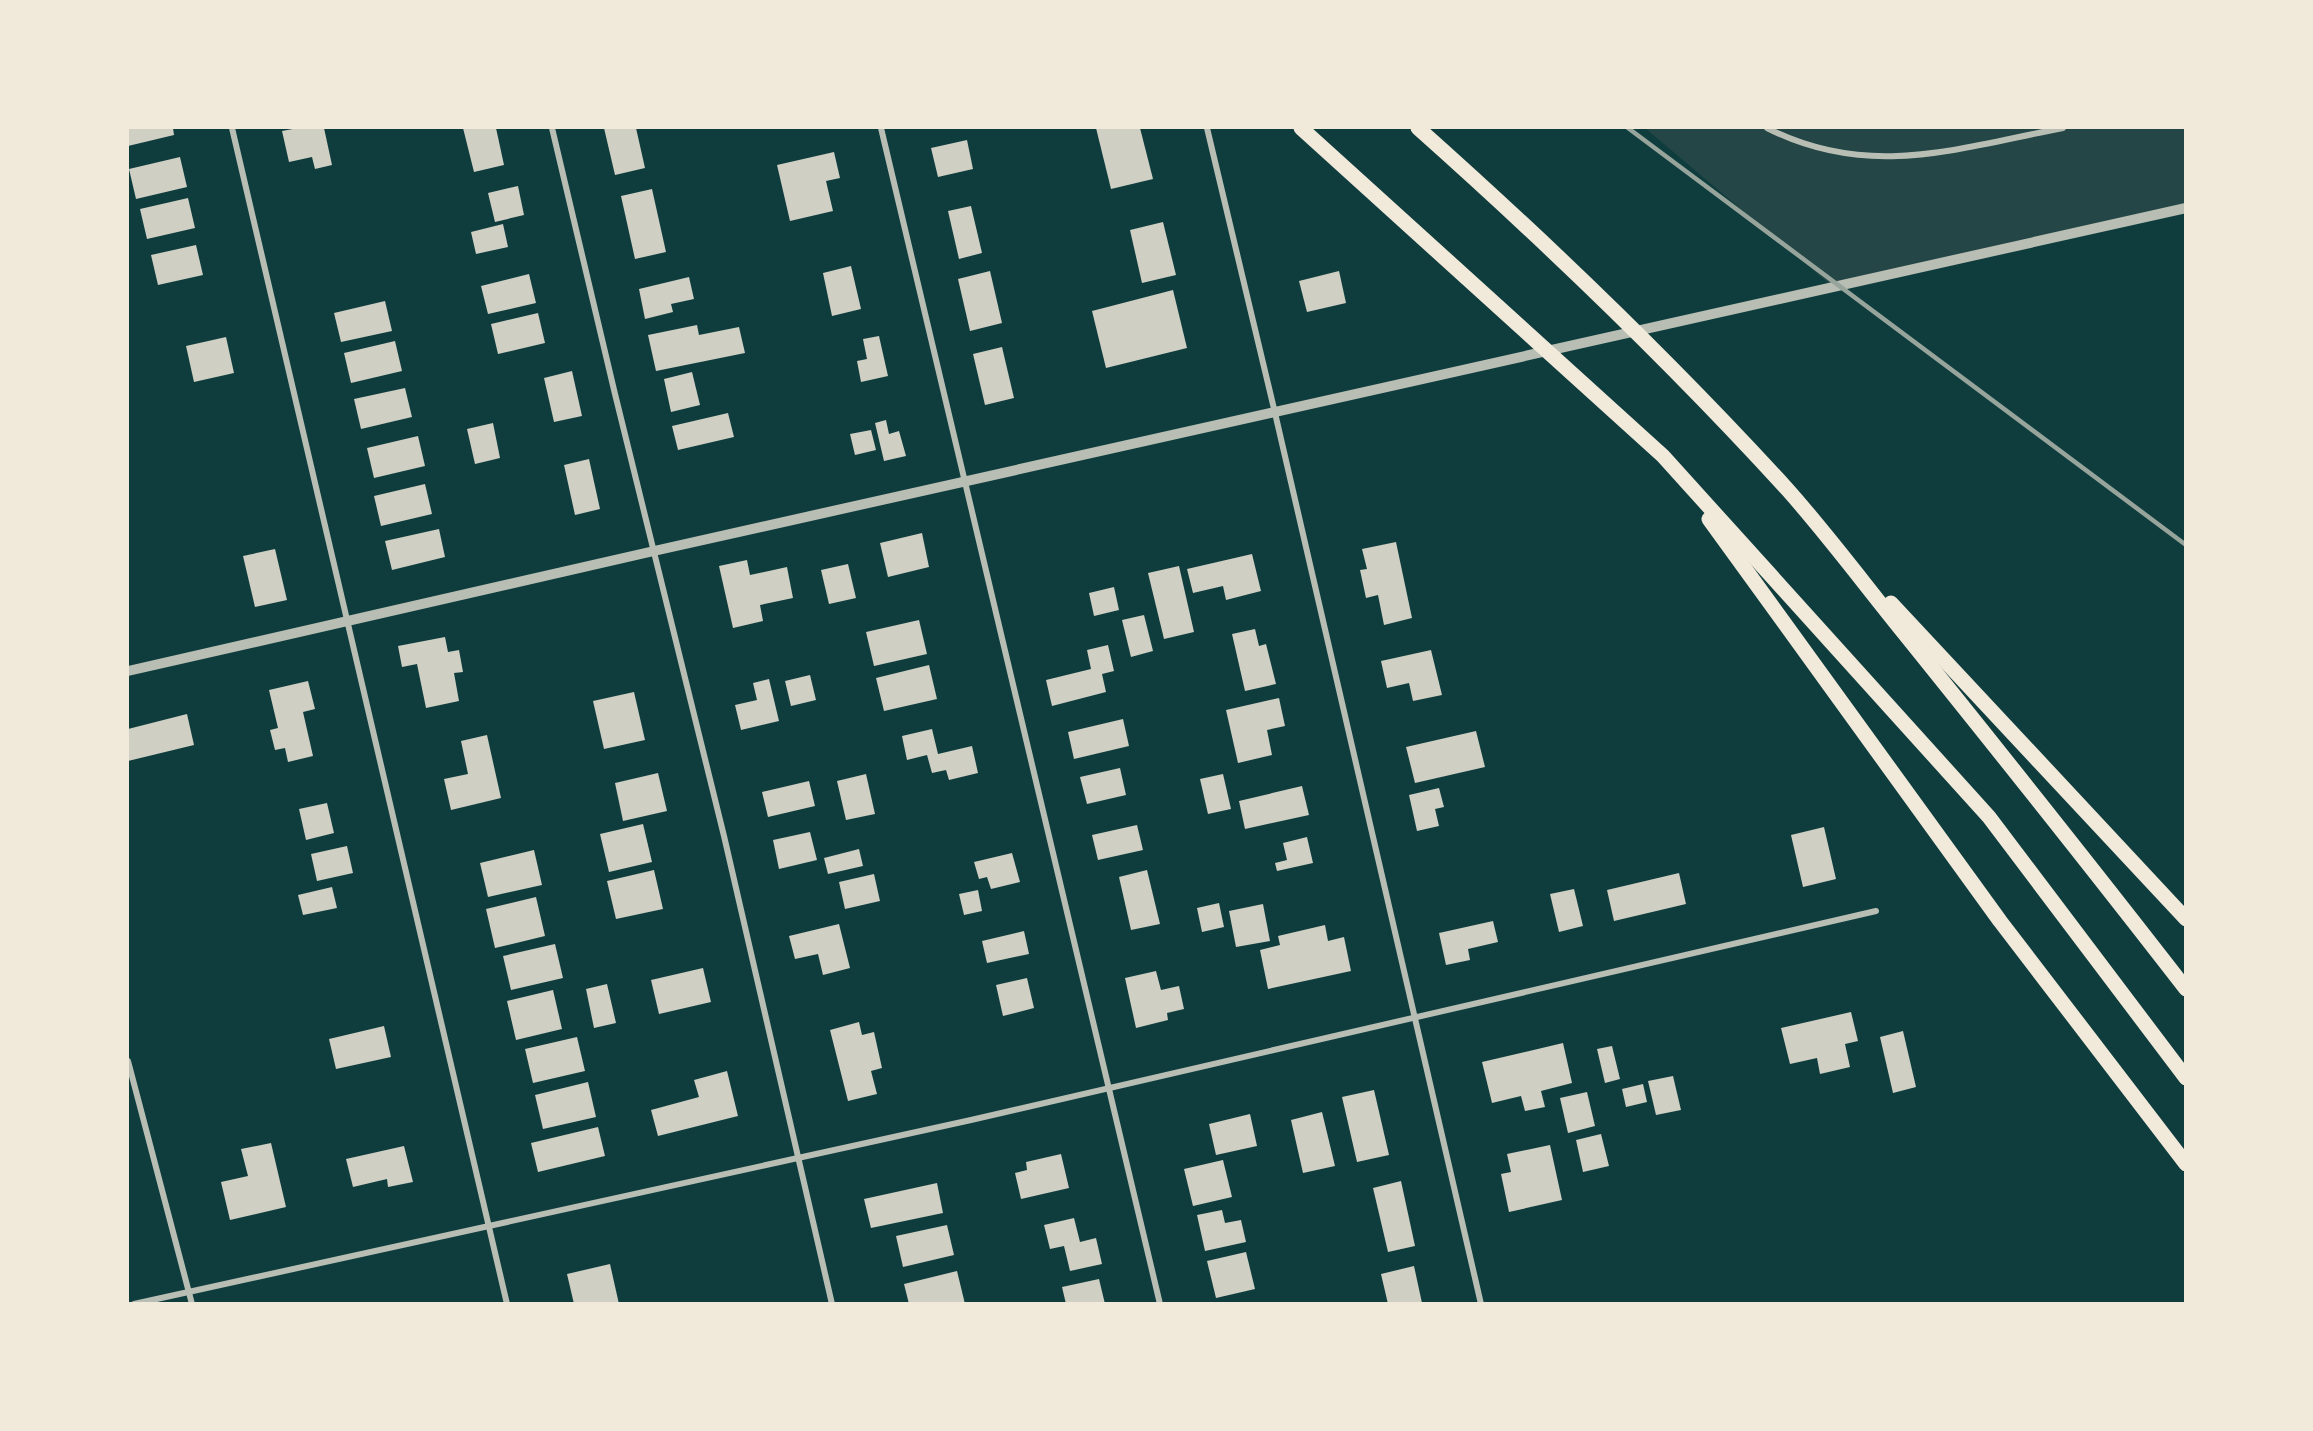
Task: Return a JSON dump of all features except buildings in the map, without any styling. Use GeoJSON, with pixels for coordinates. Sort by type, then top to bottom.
{"type":"FeatureCollection","features":[{"type":"Feature","properties":{"kind":"highway"},"geometry":{"type":"LineString","coordinates":[[1301,128],[1663,456],[1989,817],[2186,1078]]}},
{"type":"Feature","properties":{"kind":"highway"},"geometry":{"type":"LineString","coordinates":[[1418,128],[1509,208],[1720,418],[2186,919]]}},
{"type":"Feature","properties":{"kind":"highway"},"geometry":{"type":"LineString","coordinates":[[1663,456],[2000,921],[2186,1164]]}},
{"type":"Feature","properties":{"kind":"highway"},"geometry":{"type":"LineString","coordinates":[[1789,492],[2005,758],[2186,988]]}},
{"type":"Feature","properties":{"kind":"street"},"geometry":{"type":"LineString","coordinates":[[232,128],[507,1304]]}},
{"type":"Feature","properties":{"kind":"street"},"geometry":{"type":"LineString","coordinates":[[552,128],[724,836],[832,1304]]}},
{"type":"Feature","properties":{"kind":"street"},"geometry":{"type":"LineString","coordinates":[[881,128],[1160,1304]]}},
{"type":"Feature","properties":{"kind":"street"},"geometry":{"type":"LineString","coordinates":[[1207,128],[1481,1304]]}},
{"type":"Feature","properties":{"kind":"street"},"geometry":{"type":"LineString","coordinates":[[1767,128],[1786,138],[1816,148],[1847,155],[1878,158],[1925,154],[2063,128]]}},
{"type":"Feature","properties":{"kind":"street"},"geometry":{"type":"LineString","coordinates":[[128,671],[2186,208]]}},
{"type":"Feature","properties":{"kind":"street"},"geometry":{"type":"LineString","coordinates":[[134,1304],[799,1158],[1414,1019],[1876,911]]}},
{"type":"Feature","properties":{"kind":"street"},"geometry":{"type":"LineString","coordinates":[[128,1061],[192,1304]]}},
{"type":"Feature","properties":{"kind":"shaded area"},"geometry":{"type":"Polygon","coordinates":[[[1645,128],[2185,128],[2185,208],[1833,287],[1645,128]]]}},
{"type":"Feature","properties":{"kind":"railway"},"geometry":{"type":"LineString","coordinates":[[1628,128],[2186,545]]}}]}
